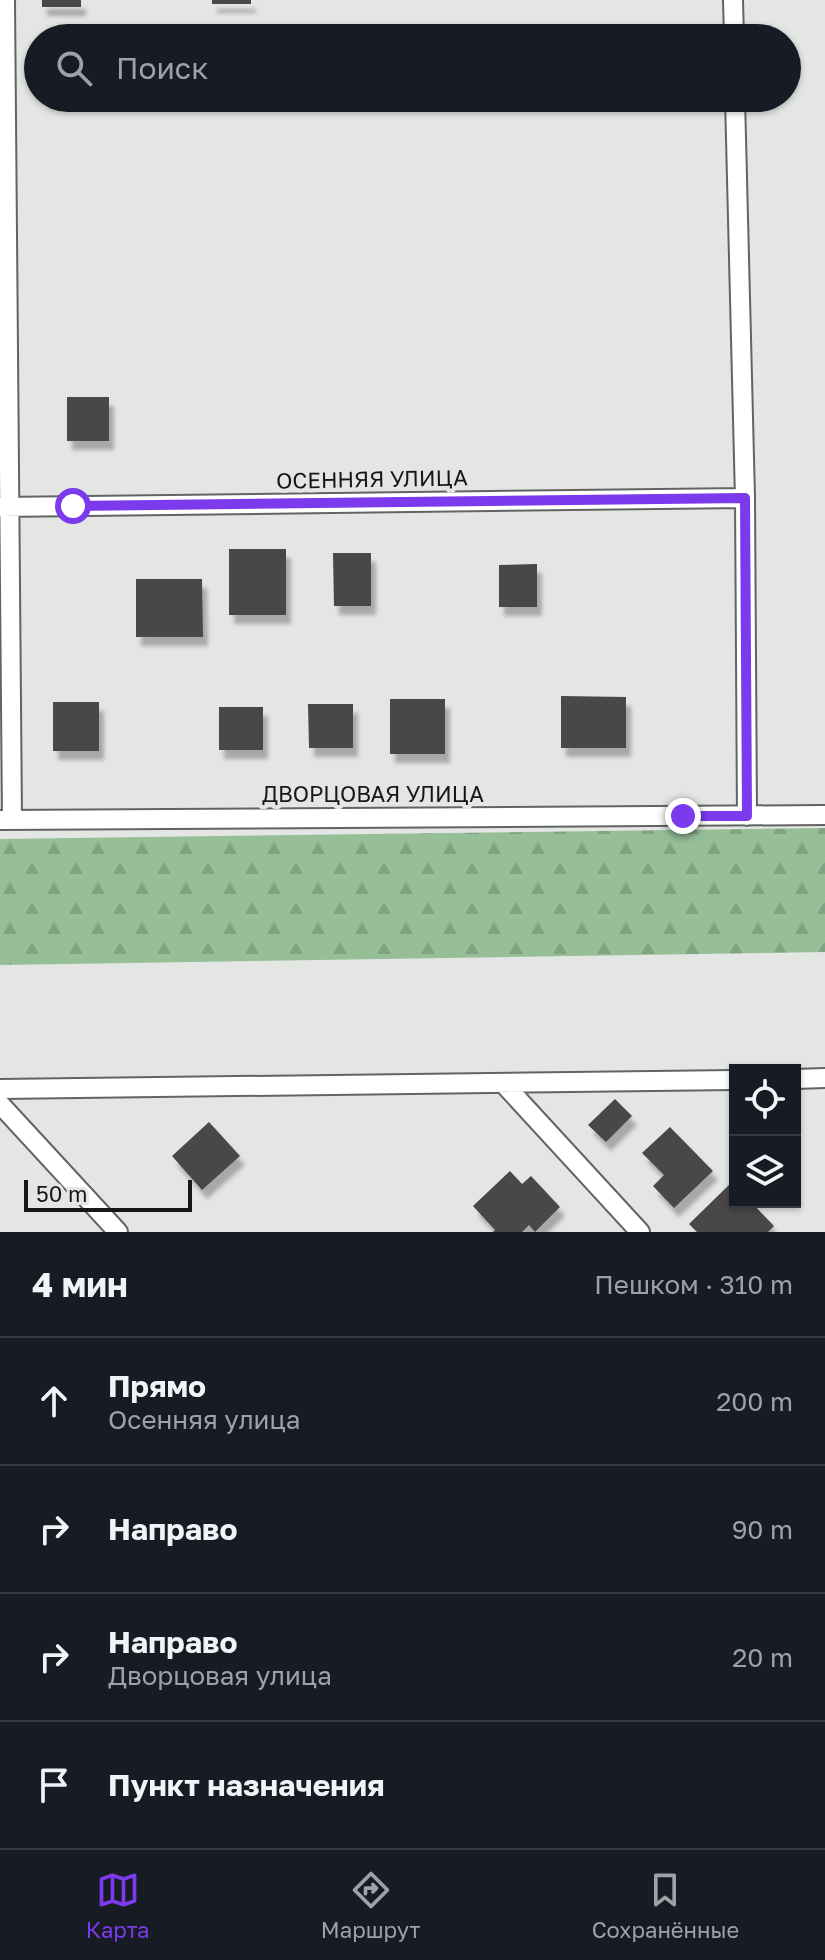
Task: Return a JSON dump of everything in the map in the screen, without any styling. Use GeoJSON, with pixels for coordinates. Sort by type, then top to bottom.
{"type":"FeatureCollection","features":[{"type":"Feature","properties":{"kind":"street"},"geometry":{"type":"LineString","coordinates":[[5,0],[6,820]]}},
{"type":"Feature","properties":{"kind":"street"},"geometry":{"type":"LineString","coordinates":[[733,0],[734,24]]}},
{"type":"Feature","properties":{"kind":"street"},"geometry":{"type":"LineString","coordinates":[[735,112],[745,498],[747,816]]}},
{"type":"Feature","properties":{"kind":"street","name":"ОСЕННЯЯ УЛИЦА"},"geometry":{"type":"LineString","coordinates":[[5,507],[745,498]]}},
{"type":"Feature","properties":{"kind":"street","name":"ДВОРЦОВАЯ УЛИЦА"},"geometry":{"type":"LineString","coordinates":[[6,820],[825,815]]}},
{"type":"Feature","properties":{"kind":"street"},"geometry":{"type":"LineString","coordinates":[[801,1079],[825,1078]]}},
{"type":"Feature","properties":{"kind":"street"},"geometry":{"type":"LineString","coordinates":[[0,1089],[729,1080]]}},
{"type":"Feature","properties":{"kind":"street"},"geometry":{"type":"LineString","coordinates":[[503,1083],[640,1232]]}},
{"type":"Feature","properties":{"kind":"street"},"geometry":{"type":"LineString","coordinates":[[0,1104],[118,1232]]}},
{"type":"Feature","properties":{"kind":"green space"},"geometry":{"type":"Polygon","coordinates":[[[825,828],[825,952],[0,965],[0,839],[825,828]]]}},
{"type":"Feature","properties":{"kind":"building"},"geometry":{"type":"Polygon","coordinates":[[[42,0],[81,0],[81,7],[42,7],[42,0]]]}},
{"type":"Feature","properties":{"kind":"building"},"geometry":{"type":"Polygon","coordinates":[[[212,0],[251,0],[251,4],[212,4],[212,0]]]}},
{"type":"Feature","properties":{"kind":"building"},"geometry":{"type":"Polygon","coordinates":[[[67,397],[109,397],[109,441],[67,441],[67,397]]]}},
{"type":"Feature","properties":{"kind":"building"},"geometry":{"type":"Polygon","coordinates":[[[229,549],[286,549],[286,615],[229,615],[229,549]]]}},
{"type":"Feature","properties":{"kind":"building"},"geometry":{"type":"Polygon","coordinates":[[[333,553],[371,553],[371,606],[334,606],[333,553]]]}},
{"type":"Feature","properties":{"kind":"building"},"geometry":{"type":"Polygon","coordinates":[[[537,564],[537,607],[499,607],[499,565],[537,564]]]}},
{"type":"Feature","properties":{"kind":"building"},"geometry":{"type":"Polygon","coordinates":[[[136,579],[202,579],[203,637],[136,637],[136,579]]]}},
{"type":"Feature","properties":{"kind":"building"},"geometry":{"type":"Polygon","coordinates":[[[561,696],[626,697],[626,748],[561,748],[561,696]]]}},
{"type":"Feature","properties":{"kind":"building"},"geometry":{"type":"Polygon","coordinates":[[[390,699],[445,699],[445,754],[390,754],[390,699]]]}},
{"type":"Feature","properties":{"kind":"building"},"geometry":{"type":"Polygon","coordinates":[[[53,702],[99,702],[99,751],[53,751],[53,702]]]}},
{"type":"Feature","properties":{"kind":"building"},"geometry":{"type":"Polygon","coordinates":[[[308,704],[353,704],[353,748],[309,748],[308,704]]]}},
{"type":"Feature","properties":{"kind":"building"},"geometry":{"type":"Polygon","coordinates":[[[219,707],[263,707],[263,750],[219,750],[219,707]]]}},
{"type":"Feature","properties":{"kind":"building"},"geometry":{"type":"Polygon","coordinates":[[[615,1099],[632,1116],[606,1142],[588,1125],[615,1099]]]}},
{"type":"Feature","properties":{"kind":"building"},"geometry":{"type":"Polygon","coordinates":[[[209,1122],[240,1156],[202,1190],[172,1156],[209,1122]]]}},
{"type":"Feature","properties":{"kind":"building"},"geometry":{"type":"Polygon","coordinates":[[[670,1127],[713,1171],[674,1208],[653,1186],[664,1175],[642,1153],[670,1127]]]}},
{"type":"Feature","properties":{"kind":"building"},"geometry":{"type":"Polygon","coordinates":[[[510,1171],[522,1184],[531,1176],[560,1207],[535,1232],[529,1225],[522,1232],[493,1232],[495,1230],[473,1206],[510,1171]]]}},
{"type":"Feature","properties":{"kind":"building"},"geometry":{"type":"Polygon","coordinates":[[[729,1185],[729,1208],[757,1208],[774,1226],[768,1232],[697,1232],[689,1224],[729,1185]]]}},
{"type":"Feature","properties":{"kind":"route"},"geometry":{"type":"LineString","coordinates":[[73,506],[745,498],[747,816],[683,816]]}}]}
